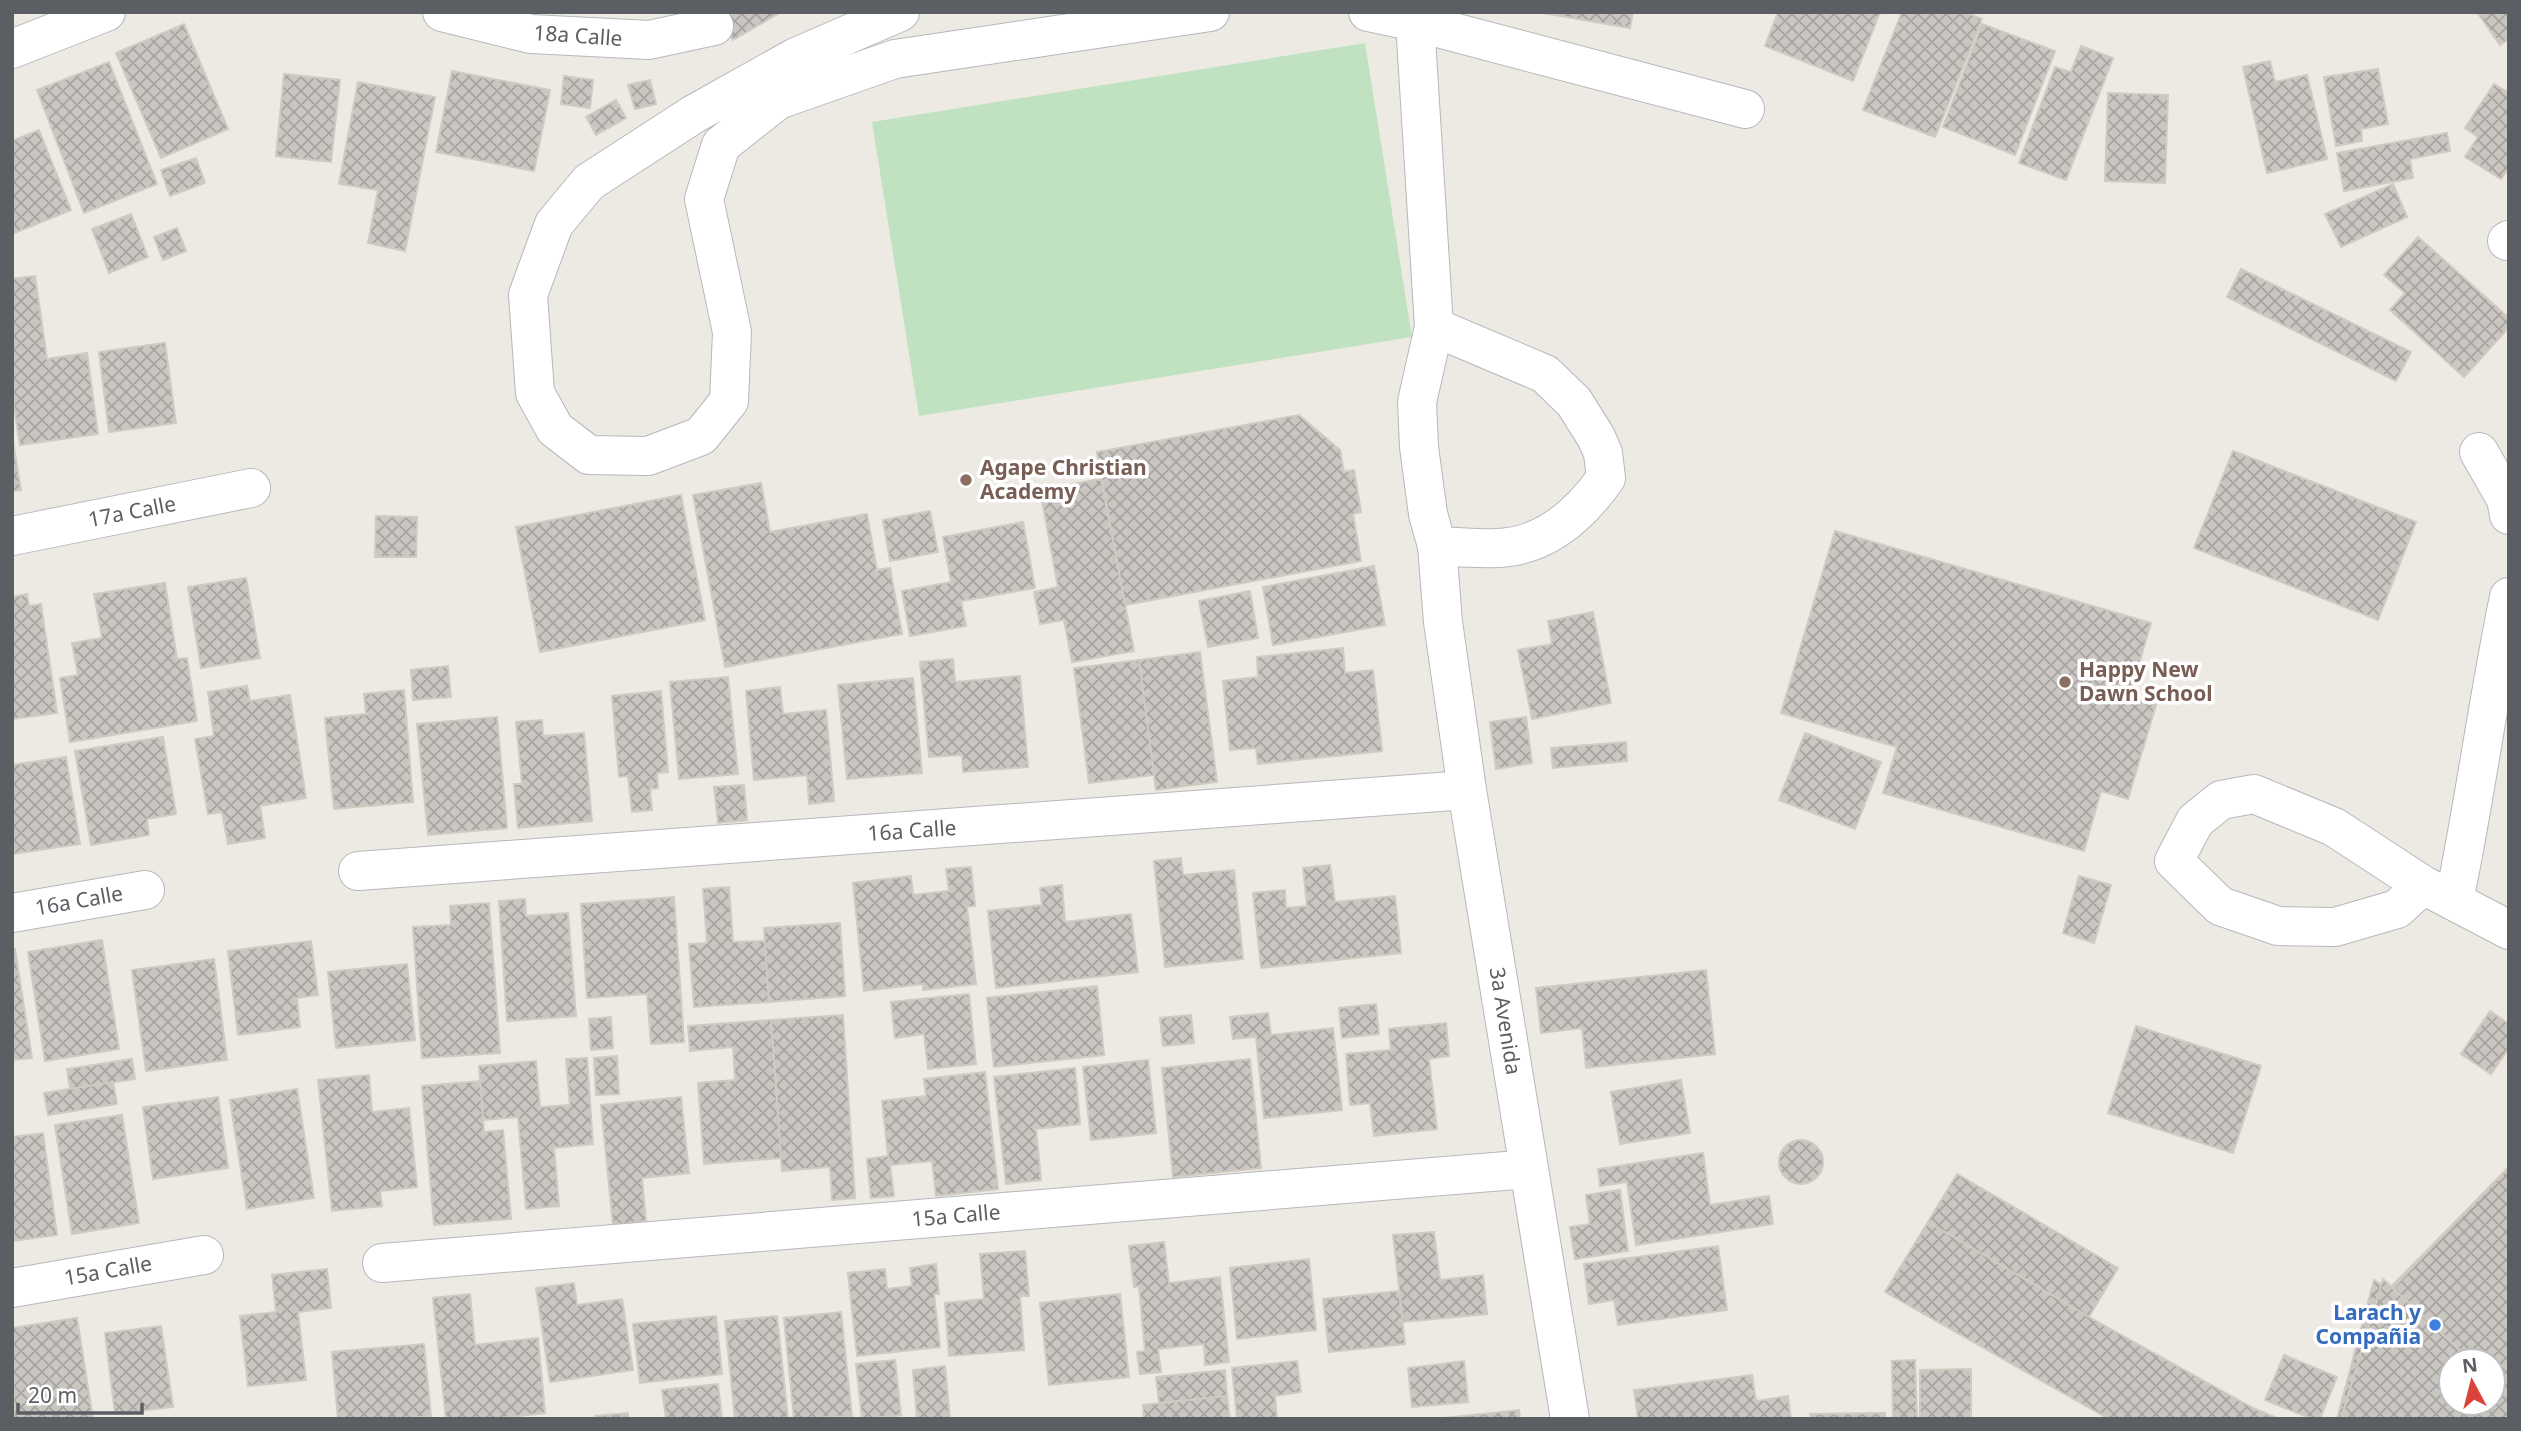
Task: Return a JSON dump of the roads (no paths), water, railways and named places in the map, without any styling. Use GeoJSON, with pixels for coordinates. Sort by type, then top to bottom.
{"type":"FeatureCollection","features":[{"type":"Feature","properties":{"kind":"street"},"geometry":{"type":"LineString","coordinates":[[12,49],[106,12]]}},
{"type":"Feature","properties":{"kind":"street","name":"18a Calle"},"geometry":{"type":"LineString","coordinates":[[442,12],[544,35],[649,40],[714,26]]}},
{"type":"Feature","properties":{"kind":"street"},"geometry":{"type":"LineString","coordinates":[[900,12],[796,57],[694,114],[589,182],[554,224],[528,295],[535,393],[555,429],[589,455],[648,456],[701,436],[729,401],[732,332],[705,199],[721,145],[778,100],[895,59],[1210,12]]}},
{"type":"Feature","properties":{"kind":"street"},"geometry":{"type":"LineString","coordinates":[[1368,12],[1745,109]]}},
{"type":"Feature","properties":{"kind":"street","name":"3a Avenida"},"geometry":{"type":"LineString","coordinates":[[1415,22],[1434,327],[1417,402],[1419,447],[1428,514],[1437,546],[1443,622],[1467,790],[1570,1419]]}},
{"type":"Feature","properties":{"kind":"street"},"geometry":{"type":"LineString","coordinates":[[1434,327],[1545,374],[1574,402],[1596,437],[1603,453],[1606,478],[1588,504],[1550,534],[1499,548],[1437,546]]}},
{"type":"Feature","properties":{"kind":"street"},"geometry":{"type":"LineString","coordinates":[[2479,452],[2506,499],[2509,515]]}},
{"type":"Feature","properties":{"kind":"street","name":"17a Calle"},"geometry":{"type":"LineString","coordinates":[[12,536],[251,488]]}},
{"type":"Feature","properties":{"kind":"street"},"geometry":{"type":"LineString","coordinates":[[2509,597],[2492,675],[2471,821],[2438,893],[2335,928],[2278,926],[2220,906],[2174,861],[2195,821],[2221,800],[2254,794],[2334,827],[2438,893],[2509,930]]}},
{"type":"Feature","properties":{"kind":"street","name":"16a Calle"},"geometry":{"type":"LineString","coordinates":[[358,871],[1467,790]]}},
{"type":"Feature","properties":{"kind":"street","name":"16a Calle"},"geometry":{"type":"LineString","coordinates":[[12,913],[145,890]]}},
{"type":"Feature","properties":{"kind":"street","name":"15a Calle"},"geometry":{"type":"LineString","coordinates":[[382,1263],[1529,1169]]}},
{"type":"Feature","properties":{"kind":"street","name":"15a Calle"},"geometry":{"type":"LineString","coordinates":[[12,1288],[204,1255]]}},
{"type":"Feature","properties":{"kind":"place","name":"Agape Christian Academy"},"geometry":{"type":"Point","coordinates":[966,480]}},
{"type":"Feature","properties":{"kind":"place","name":"Happy New Dawn School"},"geometry":{"type":"Point","coordinates":[2065,682]}},
{"type":"Feature","properties":{"kind":"place","name":"Larach y Compañia"},"geometry":{"type":"Point","coordinates":[2435,1325]}}]}
